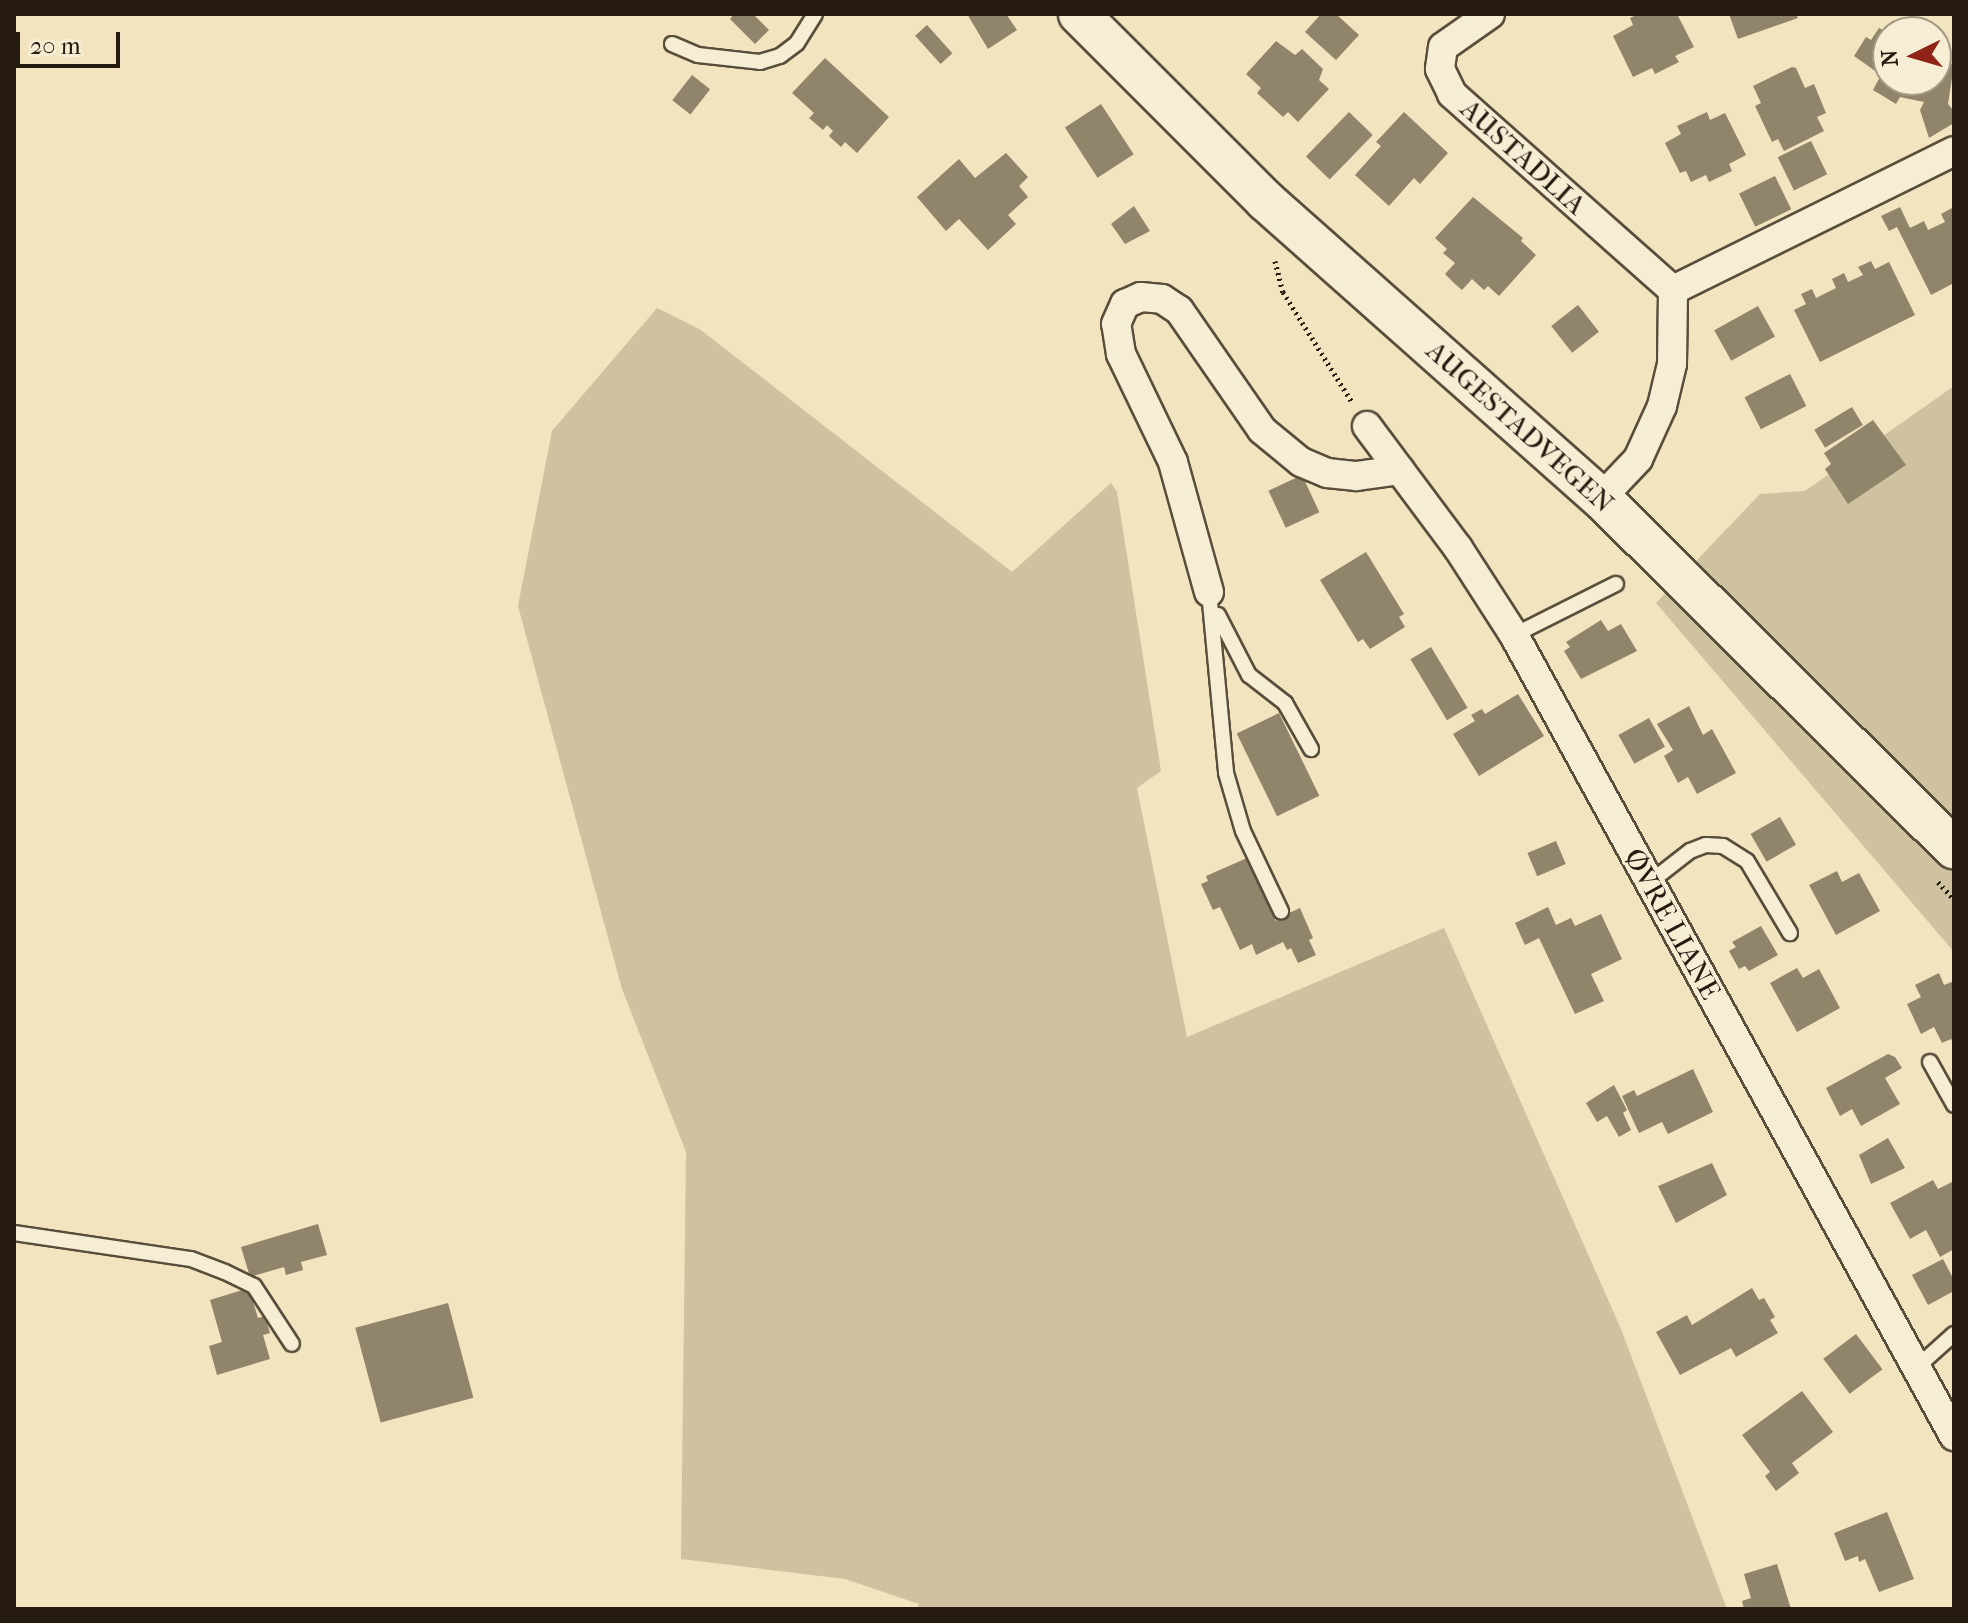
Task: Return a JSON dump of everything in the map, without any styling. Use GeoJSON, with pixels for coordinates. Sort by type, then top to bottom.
{"type":"FeatureCollection","features":[{"type":"Feature","properties":{"kind":"main road","name":"AUGESTADVEGEN"},"geometry":{"type":"LineString","coordinates":[[1087,17],[1266,201],[1601,498],[1954,848]]}},
{"type":"Feature","properties":{"kind":"street","name":"AUSTADLIA"},"geometry":{"type":"LineString","coordinates":[[1490,14],[1443,47],[1440,69],[1452,94],[1673,290]]}},
{"type":"Feature","properties":{"kind":"street"},"geometry":{"type":"LineString","coordinates":[[1601,498],[1638,459],[1662,406],[1672,364],[1673,290],[1954,151]]}},
{"type":"Feature","properties":{"kind":"street"},"geometry":{"type":"LineString","coordinates":[[1209,592],[1173,462],[1121,354],[1116,324],[1125,304],[1141,297],[1162,299],[1179,310],[1262,430],[1301,462],[1327,473],[1357,476],[1400,470]]}},
{"type":"Feature","properties":{"kind":"street","name":"ØVRE LIANE"},"geometry":{"type":"LineString","coordinates":[[1367,426],[1458,548],[1514,635],[1954,1436]]}},
{"type":"Feature","properties":{"kind":"lane"},"geometry":{"type":"LineString","coordinates":[[672,44],[698,55],[760,62],[780,56],[797,43],[815,14]]}},
{"type":"Feature","properties":{"kind":"lane"},"geometry":{"type":"LineString","coordinates":[[1514,635],[1616,584]]}},
{"type":"Feature","properties":{"kind":"lane"},"geometry":{"type":"LineString","coordinates":[[1209,592],[1226,633],[1249,675],[1285,703],[1311,749]]}},
{"type":"Feature","properties":{"kind":"lane"},"geometry":{"type":"LineString","coordinates":[[1209,592],[1226,773],[1243,831],[1281,911]]}},
{"type":"Feature","properties":{"kind":"lane"},"geometry":{"type":"LineString","coordinates":[[1649,883],[1690,851],[1706,845],[1723,846],[1747,861],[1790,933]]}},
{"type":"Feature","properties":{"kind":"lane"},"geometry":{"type":"LineString","coordinates":[[1930,1062],[1954,1105]]}},
{"type":"Feature","properties":{"kind":"lane"},"geometry":{"type":"LineString","coordinates":[[14,1233],[191,1259],[225,1272],[254,1286],[292,1344]]}},
{"type":"Feature","properties":{"kind":"lane"},"geometry":{"type":"LineString","coordinates":[[1916,1368],[1954,1334]]}},
{"type":"Feature","properties":{"kind":"path"},"geometry":{"type":"LineString","coordinates":[[1266,201],[1271,247],[1283,292],[1367,426]]}},
{"type":"Feature","properties":{"kind":"shaded area"},"geometry":{"type":"Polygon","coordinates":[[[657,308],[701,330],[1012,572],[1111,483],[1117,492],[1161,771],[1137,788],[1187,1037],[1444,928],[1621,1329],[1727,1609],[917,1609],[919,1604],[845,1579],[681,1559],[686,1152],[622,989],[518,606],[552,431],[657,308]]]}},
{"type":"Feature","properties":{"kind":"shaded area"},"geometry":{"type":"Polygon","coordinates":[[[1954,386],[1954,952],[1656,603],[1760,494],[1805,491],[1954,386]]]}},
{"type":"Feature","properties":{"kind":"building"},"geometry":{"type":"Polygon","coordinates":[[[734,14],[753,14],[769,30],[755,44],[730,19],[734,14]]]}},
{"type":"Feature","properties":{"kind":"building"},"geometry":{"type":"Polygon","coordinates":[[[967,14],[1006,14],[1017,30],[988,49],[967,14]]]}},
{"type":"Feature","properties":{"kind":"building"},"geometry":{"type":"Polygon","coordinates":[[[1321,14],[1336,14],[1359,35],[1336,60],[1305,32],[1321,14]]]}},
{"type":"Feature","properties":{"kind":"building"},"geometry":{"type":"Polygon","coordinates":[[[1639,14],[1677,14],[1694,47],[1675,56],[1679,62],[1655,74],[1652,68],[1633,77],[1613,36],[1633,25],[1630,18],[1639,14]]]}},
{"type":"Feature","properties":{"kind":"building"},"geometry":{"type":"Polygon","coordinates":[[[1729,14],[1796,14],[1798,18],[1738,39],[1729,14]]]}},
{"type":"Feature","properties":{"kind":"building"},"geometry":{"type":"Polygon","coordinates":[[[927,25],[952,53],[941,64],[915,36],[927,25]]]}},
{"type":"Feature","properties":{"kind":"building"},"geometry":{"type":"Polygon","coordinates":[[[1866,37],[1871,40],[1872,69],[1854,56],[1866,37]]]}},
{"type":"Feature","properties":{"kind":"building"},"geometry":{"type":"Polygon","coordinates":[[[1276,41],[1295,55],[1302,49],[1323,69],[1319,80],[1329,89],[1298,122],[1288,112],[1283,117],[1257,93],[1261,88],[1246,74],[1276,41]]]}},
{"type":"Feature","properties":{"kind":"building"},"geometry":{"type":"Polygon","coordinates":[[[825,58],[889,117],[857,153],[845,142],[841,147],[829,136],[833,131],[827,125],[823,130],[809,118],[814,113],[792,93],[825,58]]]}},
{"type":"Feature","properties":{"kind":"building"},"geometry":{"type":"Polygon","coordinates":[[[1792,67],[1796,68],[1805,88],[1814,84],[1826,113],[1817,117],[1824,131],[1784,151],[1778,139],[1772,142],[1755,106],[1761,103],[1753,86],[1792,67]]]}},
{"type":"Feature","properties":{"kind":"building"},"geometry":{"type":"Polygon","coordinates":[[[692,75],[710,89],[690,114],[672,100],[692,75]]]}},
{"type":"Feature","properties":{"kind":"building"},"geometry":{"type":"Polygon","coordinates":[[[1883,96],[1949,96],[1948,104],[1954,111],[1954,123],[1929,138],[1920,110],[1924,102],[1900,97],[1896,104],[1883,96]]]}},
{"type":"Feature","properties":{"kind":"building"},"geometry":{"type":"Polygon","coordinates":[[[1101,104],[1134,154],[1098,178],[1065,127],[1101,104]]]}},
{"type":"Feature","properties":{"kind":"building"},"geometry":{"type":"Polygon","coordinates":[[[1349,112],[1373,135],[1330,180],[1306,157],[1349,112]]]}},
{"type":"Feature","properties":{"kind":"building"},"geometry":{"type":"Polygon","coordinates":[[[1404,112],[1448,153],[1420,184],[1414,178],[1389,206],[1355,175],[1381,146],[1376,142],[1404,112]]]}},
{"type":"Feature","properties":{"kind":"building"},"geometry":{"type":"Polygon","coordinates":[[[1707,112],[1710,120],[1725,113],[1746,155],[1729,164],[1732,171],[1709,182],[1706,175],[1691,182],[1686,171],[1680,173],[1665,143],[1681,134],[1677,126],[1707,112]]]}},
{"type":"Feature","properties":{"kind":"building"},"geometry":{"type":"Polygon","coordinates":[[[1811,141],[1827,174],[1794,190],[1778,157],[1811,141]]]}},
{"type":"Feature","properties":{"kind":"building"},"geometry":{"type":"Polygon","coordinates":[[[1006,153],[1028,177],[1019,186],[1028,197],[1008,215],[1016,224],[988,250],[959,219],[946,231],[917,197],[959,159],[975,178],[1006,153]]]}},
{"type":"Feature","properties":{"kind":"building"},"geometry":{"type":"Polygon","coordinates":[[[1775,176],[1791,209],[1755,227],[1739,194],[1775,176]]]}},
{"type":"Feature","properties":{"kind":"building"},"geometry":{"type":"Polygon","coordinates":[[[1473,197],[1523,238],[1521,241],[1536,255],[1499,296],[1488,286],[1484,290],[1472,279],[1462,290],[1454,283],[1445,274],[1455,263],[1443,253],[1447,249],[1435,238],[1473,197]]]}},
{"type":"Feature","properties":{"kind":"building"},"geometry":{"type":"Polygon","coordinates":[[[1134,206],[1150,231],[1125,244],[1111,224],[1134,206]]]}},
{"type":"Feature","properties":{"kind":"building"},"geometry":{"type":"Polygon","coordinates":[[[1900,207],[1910,228],[1924,221],[1928,230],[1945,222],[1941,214],[1954,207],[1954,283],[1931,295],[1897,227],[1889,231],[1881,216],[1900,207]]]}},
{"type":"Feature","properties":{"kind":"building"},"geometry":{"type":"Polygon","coordinates":[[[1871,261],[1875,269],[1889,262],[1915,315],[1820,362],[1794,310],[1806,304],[1801,294],[1812,289],[1816,298],[1836,288],[1832,279],[1844,273],[1848,282],[1863,275],[1858,267],[1871,261]]]}},
{"type":"Feature","properties":{"kind":"building"},"geometry":{"type":"Polygon","coordinates":[[[1578,305],[1599,332],[1572,353],[1551,326],[1578,305]]]}},
{"type":"Feature","properties":{"kind":"building"},"geometry":{"type":"Polygon","coordinates":[[[1758,306],[1775,337],[1731,361],[1714,330],[1758,306]]]}},
{"type":"Feature","properties":{"kind":"building"},"geometry":{"type":"Polygon","coordinates":[[[1790,374],[1806,406],[1761,429],[1745,397],[1790,374]]]}},
{"type":"Feature","properties":{"kind":"building"},"geometry":{"type":"Polygon","coordinates":[[[1852,407],[1863,425],[1825,448],[1814,430],[1852,407]]]}},
{"type":"Feature","properties":{"kind":"building"},"geometry":{"type":"Polygon","coordinates":[[[1873,420],[1906,465],[1848,504],[1825,469],[1831,464],[1824,453],[1873,420]]]}},
{"type":"Feature","properties":{"kind":"building"},"geometry":{"type":"Polygon","coordinates":[[[1302,475],[1319,512],[1286,528],[1268,491],[1302,475]]]}},
{"type":"Feature","properties":{"kind":"building"},"geometry":{"type":"Polygon","coordinates":[[[1366,552],[1404,614],[1399,617],[1405,627],[1370,649],[1363,639],[1358,642],[1320,580],[1366,552]]]}},
{"type":"Feature","properties":{"kind":"building"},"geometry":{"type":"Polygon","coordinates":[[[1601,620],[1608,631],[1621,624],[1637,651],[1581,679],[1564,651],[1570,647],[1566,642],[1601,620]]]}},
{"type":"Feature","properties":{"kind":"building"},"geometry":{"type":"Polygon","coordinates":[[[1431,647],[1468,708],[1447,720],[1410,659],[1431,647]]]}},
{"type":"Feature","properties":{"kind":"building"},"geometry":{"type":"Polygon","coordinates":[[[1518,694],[1544,736],[1479,776],[1453,734],[1475,721],[1471,715],[1482,709],[1485,714],[1518,694]]]}},
{"type":"Feature","properties":{"kind":"building"},"geometry":{"type":"Polygon","coordinates":[[[1689,706],[1703,735],[1712,729],[1736,773],[1697,794],[1688,777],[1678,783],[1664,756],[1673,750],[1657,724],[1689,706]]]}},
{"type":"Feature","properties":{"kind":"building"},"geometry":{"type":"Polygon","coordinates":[[[1279,713],[1319,796],[1277,816],[1237,734],[1279,713]]]}},
{"type":"Feature","properties":{"kind":"building"},"geometry":{"type":"Polygon","coordinates":[[[1649,718],[1665,747],[1634,764],[1618,735],[1649,718]]]}},
{"type":"Feature","properties":{"kind":"building"},"geometry":{"type":"Polygon","coordinates":[[[1780,817],[1796,845],[1767,862],[1751,834],[1780,817]]]}},
{"type":"Feature","properties":{"kind":"building"},"geometry":{"type":"Polygon","coordinates":[[[1556,841],[1566,864],[1537,876],[1527,853],[1556,841]]]}},
{"type":"Feature","properties":{"kind":"building"},"geometry":{"type":"Polygon","coordinates":[[[1247,858],[1276,922],[1276,919],[1300,908],[1313,938],[1309,940],[1316,955],[1298,963],[1291,948],[1287,950],[1283,942],[1256,955],[1252,944],[1240,950],[1220,907],[1213,910],[1201,884],[1208,881],[1206,876],[1247,858]]]}},
{"type":"Feature","properties":{"kind":"building"},"geometry":{"type":"Polygon","coordinates":[[[1837,871],[1842,882],[1859,873],[1880,911],[1836,935],[1809,885],[1837,871]]]}},
{"type":"Feature","properties":{"kind":"building"},"geometry":{"type":"Polygon","coordinates":[[[1548,907],[1556,925],[1571,918],[1575,926],[1601,914],[1622,959],[1591,974],[1604,1001],[1575,1014],[1539,938],[1525,945],[1515,923],[1548,907]]]}},
{"type":"Feature","properties":{"kind":"building"},"geometry":{"type":"Polygon","coordinates":[[[1761,926],[1778,955],[1749,971],[1745,966],[1739,969],[1729,951],[1736,947],[1732,942],[1761,926]]]}},
{"type":"Feature","properties":{"kind":"building"},"geometry":{"type":"Polygon","coordinates":[[[1797,968],[1803,978],[1819,969],[1840,1008],[1797,1032],[1770,983],[1797,968]]]}},
{"type":"Feature","properties":{"kind":"building"},"geometry":{"type":"Polygon","coordinates":[[[1939,973],[1944,985],[1954,981],[1954,1045],[1951,1039],[1942,1043],[1934,1027],[1921,1034],[1907,1004],[1921,997],[1915,985],[1939,973]]]}},
{"type":"Feature","properties":{"kind":"building"},"geometry":{"type":"Polygon","coordinates":[[[1888,1054],[1895,1057],[1902,1068],[1885,1078],[1900,1104],[1861,1126],[1852,1109],[1840,1116],[1826,1088],[1888,1054]]]}},
{"type":"Feature","properties":{"kind":"building"},"geometry":{"type":"Polygon","coordinates":[[[1693,1069],[1713,1112],[1668,1134],[1662,1122],[1639,1133],[1622,1096],[1634,1090],[1637,1096],[1693,1069]]]}},
{"type":"Feature","properties":{"kind":"building"},"geometry":{"type":"Polygon","coordinates":[[[1614,1085],[1627,1110],[1623,1113],[1631,1130],[1619,1137],[1607,1116],[1597,1122],[1586,1103],[1614,1085]]]}},
{"type":"Feature","properties":{"kind":"building"},"geometry":{"type":"Polygon","coordinates":[[[1888,1138],[1905,1168],[1871,1184],[1859,1155],[1888,1138]]]}},
{"type":"Feature","properties":{"kind":"building"},"geometry":{"type":"Polygon","coordinates":[[[1712,1163],[1727,1195],[1676,1223],[1658,1186],[1712,1163]]]}},
{"type":"Feature","properties":{"kind":"building"},"geometry":{"type":"Polygon","coordinates":[[[1933,1180],[1938,1189],[1954,1181],[1954,1249],[1940,1257],[1926,1230],[1910,1239],[1890,1203],[1933,1180]]]}},
{"type":"Feature","properties":{"kind":"building"},"geometry":{"type":"Polygon","coordinates":[[[318,1224],[327,1255],[301,1262],[303,1270],[286,1275],[284,1267],[250,1277],[241,1247],[318,1224]]]}},
{"type":"Feature","properties":{"kind":"building"},"geometry":{"type":"Polygon","coordinates":[[[1943,1259],[1954,1280],[1954,1291],[1928,1305],[1912,1275],[1943,1259]]]}},
{"type":"Feature","properties":{"kind":"building"},"geometry":{"type":"Polygon","coordinates":[[[249,1288],[258,1318],[265,1316],[270,1333],[263,1335],[270,1359],[217,1375],[209,1346],[222,1342],[210,1300],[249,1288]]]}},
{"type":"Feature","properties":{"kind":"building"},"geometry":{"type":"Polygon","coordinates":[[[1752,1288],[1759,1300],[1764,1298],[1775,1317],[1770,1320],[1778,1333],[1736,1357],[1731,1348],[1680,1375],[1656,1332],[1687,1315],[1692,1325],[1752,1288]]]}},
{"type":"Feature","properties":{"kind":"building"},"geometry":{"type":"Polygon","coordinates":[[[448,1303],[473,1398],[381,1423],[355,1328],[448,1303]]]}},
{"type":"Feature","properties":{"kind":"building"},"geometry":{"type":"Polygon","coordinates":[[[1856,1334],[1882,1369],[1850,1394],[1823,1359],[1856,1334]]]}},
{"type":"Feature","properties":{"kind":"building"},"geometry":{"type":"Polygon","coordinates":[[[1802,1391],[1833,1432],[1792,1463],[1799,1473],[1776,1491],[1765,1476],[1770,1472],[1742,1435],[1802,1391]]]}},
{"type":"Feature","properties":{"kind":"building"},"geometry":{"type":"Polygon","coordinates":[[[1887,1512],[1914,1579],[1879,1592],[1865,1559],[1859,1562],[1858,1556],[1845,1561],[1834,1533],[1887,1512]]]}},
{"type":"Feature","properties":{"kind":"building"},"geometry":{"type":"Polygon","coordinates":[[[1777,1564],[1791,1609],[1744,1609],[1742,1601],[1751,1598],[1744,1574],[1777,1564]]]}}]}
